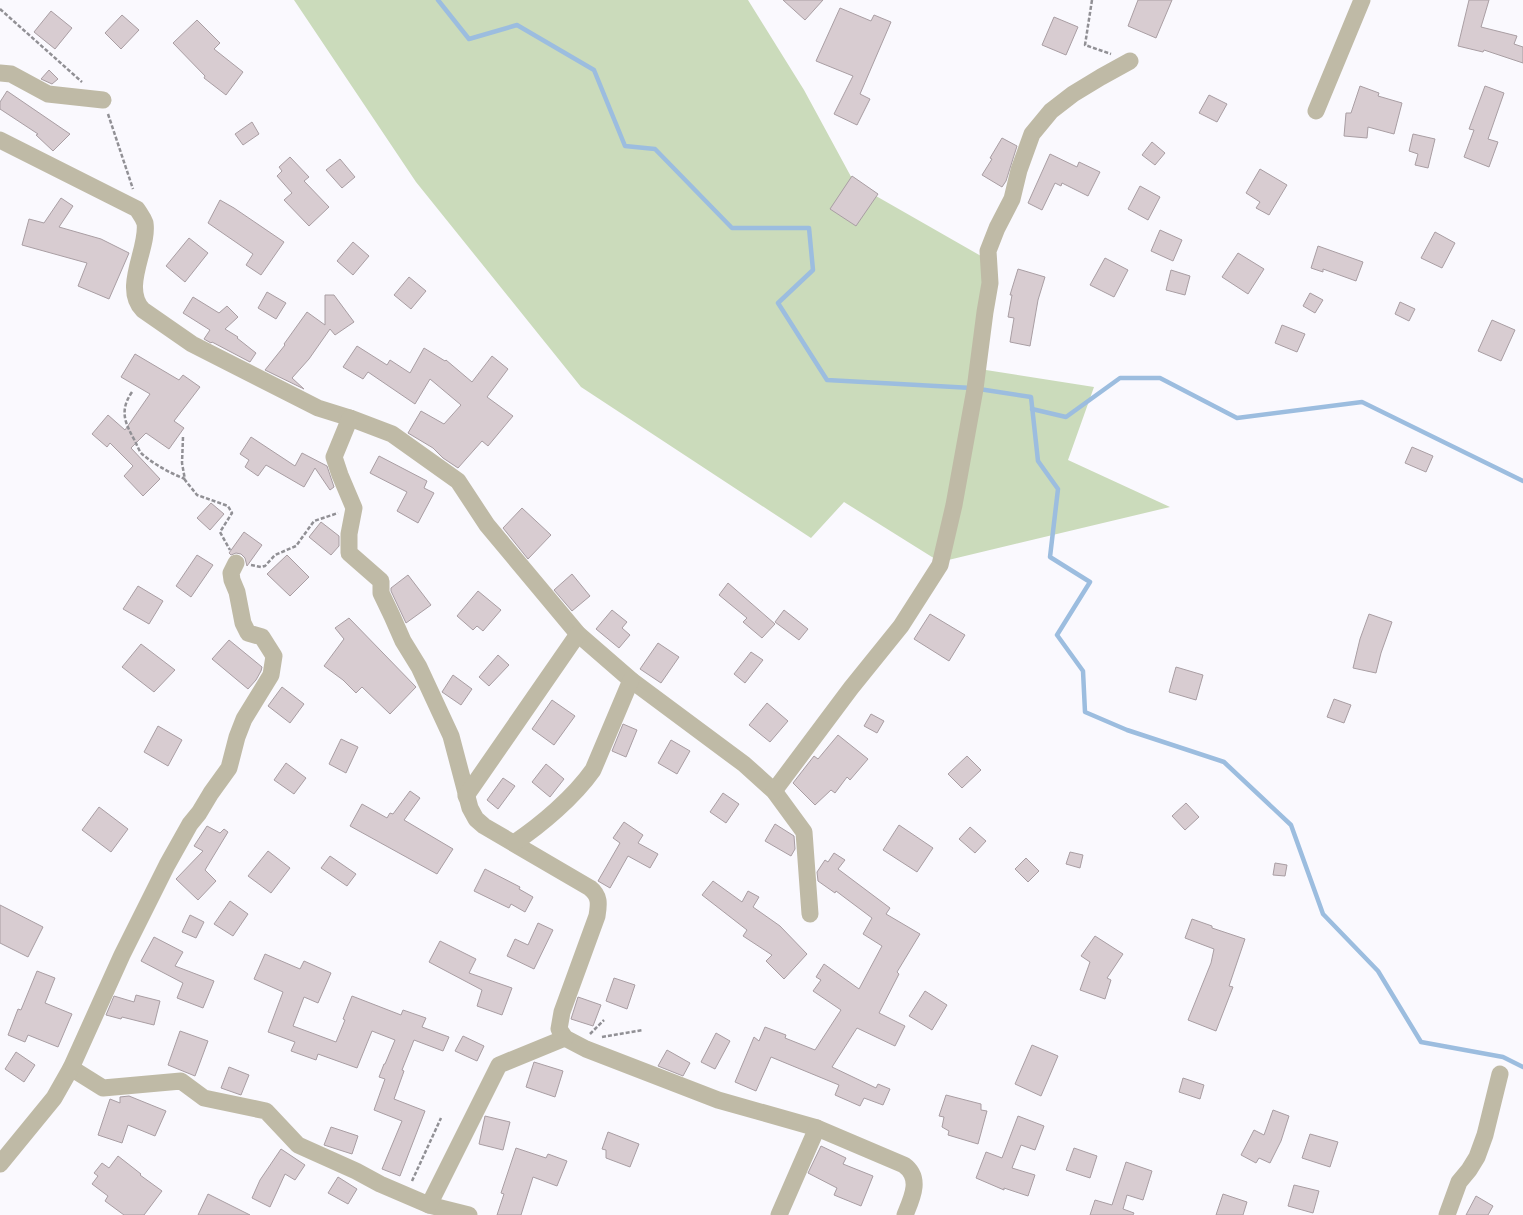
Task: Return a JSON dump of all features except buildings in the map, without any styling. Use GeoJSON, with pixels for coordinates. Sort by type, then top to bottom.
{"type":"FeatureCollection","features":[{"type":"Feature","properties":{"kind":"street"},"geometry":{"type":"LineString","coordinates":[[1316,110],[1362,0]]}},
{"type":"Feature","properties":{"kind":"street"},"geometry":{"type":"LineString","coordinates":[[774,791],[851,688],[901,626],[940,565],[954,505],[975,389],[990,283],[988,251],[997,228],[1012,199],[1019,170],[1032,134],[1051,110],[1101,76],[1130,61]]}},
{"type":"Feature","properties":{"kind":"street"},"geometry":{"type":"LineString","coordinates":[[0,73],[11,74],[48,94],[103,100]]}},
{"type":"Feature","properties":{"kind":"street"},"geometry":{"type":"LineString","coordinates":[[0,140],[137,209],[142,216],[145,227],[135,291],[138,305],[143,310],[192,344],[318,408],[392,434],[458,481],[487,525],[578,634],[631,680],[744,764],[774,791],[804,832],[810,914]]}},
{"type":"Feature","properties":{"kind":"street"},"geometry":{"type":"LineString","coordinates":[[350,418],[334,457],[354,508],[349,534],[349,553],[381,581],[381,593],[403,641],[419,667],[451,736],[470,808],[476,819],[484,826],[590,888],[594,891],[598,898],[597,916],[562,1012],[559,1029],[565,1038],[586,1049],[718,1100],[817,1128],[897,1161],[910,1169],[914,1175],[913,1194],[905,1215]]}},
{"type":"Feature","properties":{"kind":"street"},"geometry":{"type":"LineString","coordinates":[[0,1164],[54,1098],[71,1068],[122,955],[166,865],[190,824],[200,813],[211,793],[229,768],[237,737],[244,719],[271,675],[274,656],[262,637],[248,633],[243,623],[237,592],[232,580],[232,573],[236,563]]}},
{"type":"Feature","properties":{"kind":"street"},"geometry":{"type":"LineString","coordinates":[[466,796],[578,634]]}},
{"type":"Feature","properties":{"kind":"street"},"geometry":{"type":"LineString","coordinates":[[514,843],[535,829],[584,783],[598,759],[631,680]]}},
{"type":"Feature","properties":{"kind":"street"},"geometry":{"type":"LineString","coordinates":[[429,1205],[499,1065],[565,1038]]}},
{"type":"Feature","properties":{"kind":"street"},"geometry":{"type":"LineString","coordinates":[[71,1068],[103,1088],[182,1081],[204,1098],[266,1111],[298,1145],[356,1171],[380,1184],[429,1205],[468,1215]]}},
{"type":"Feature","properties":{"kind":"street"},"geometry":{"type":"LineString","coordinates":[[1447,1215],[1458,1182],[1469,1170],[1477,1157],[1485,1135],[1500,1074]]}},
{"type":"Feature","properties":{"kind":"street"},"geometry":{"type":"LineString","coordinates":[[779,1215],[817,1128]]}},
{"type":"Feature","properties":{"kind":"path"},"geometry":{"type":"LineString","coordinates":[[1092,0],[1085,45],[1130,61]]}},
{"type":"Feature","properties":{"kind":"path"},"geometry":{"type":"LineString","coordinates":[[132,392],[128,399],[124,414],[128,432],[141,453],[168,472],[185,480],[197,495],[228,506],[232,513],[220,532],[236,563],[261,567],[266,566],[275,555],[296,546],[314,521],[354,508]]}},
{"type":"Feature","properties":{"kind":"path"},"geometry":{"type":"LineString","coordinates":[[183,437],[182,463],[185,480]]}},
{"type":"Feature","properties":{"kind":"path"},"geometry":{"type":"LineString","coordinates":[[598,1038],[643,1030]]}},
{"type":"Feature","properties":{"kind":"path"},"geometry":{"type":"LineString","coordinates":[[405,1195],[441,1118]]}},
{"type":"Feature","properties":{"kind":"green space"},"geometry":{"type":"Polygon","coordinates":[[[294,0],[748,0],[804,90],[855,184],[988,260],[973,368],[1094,387],[1068,460],[1170,507],[940,562],[844,502],[811,538],[581,387],[416,182],[294,0]]]}},
{"type":"Feature","properties":{"kind":"waterway"},"geometry":{"type":"LineString","coordinates":[[438,0],[469,39],[517,25],[594,70],[625,146],[655,149],[732,228],[809,228],[813,270],[778,303],[827,380],[972,388]]}},
{"type":"Feature","properties":{"kind":"waterway"},"geometry":{"type":"LineString","coordinates":[[1032,409],[1066,417],[1120,378],[1160,378],[1237,418],[1362,402],[1523,481]]}},
{"type":"Feature","properties":{"kind":"waterway"},"geometry":{"type":"LineString","coordinates":[[979,389],[1031,397],[1038,461],[1058,489],[1050,557],[1090,582],[1057,635],[1083,671],[1085,712],[1127,730],[1224,762],[1291,825],[1323,914],[1378,971],[1421,1042],[1503,1057],[1523,1067]]}}]}
